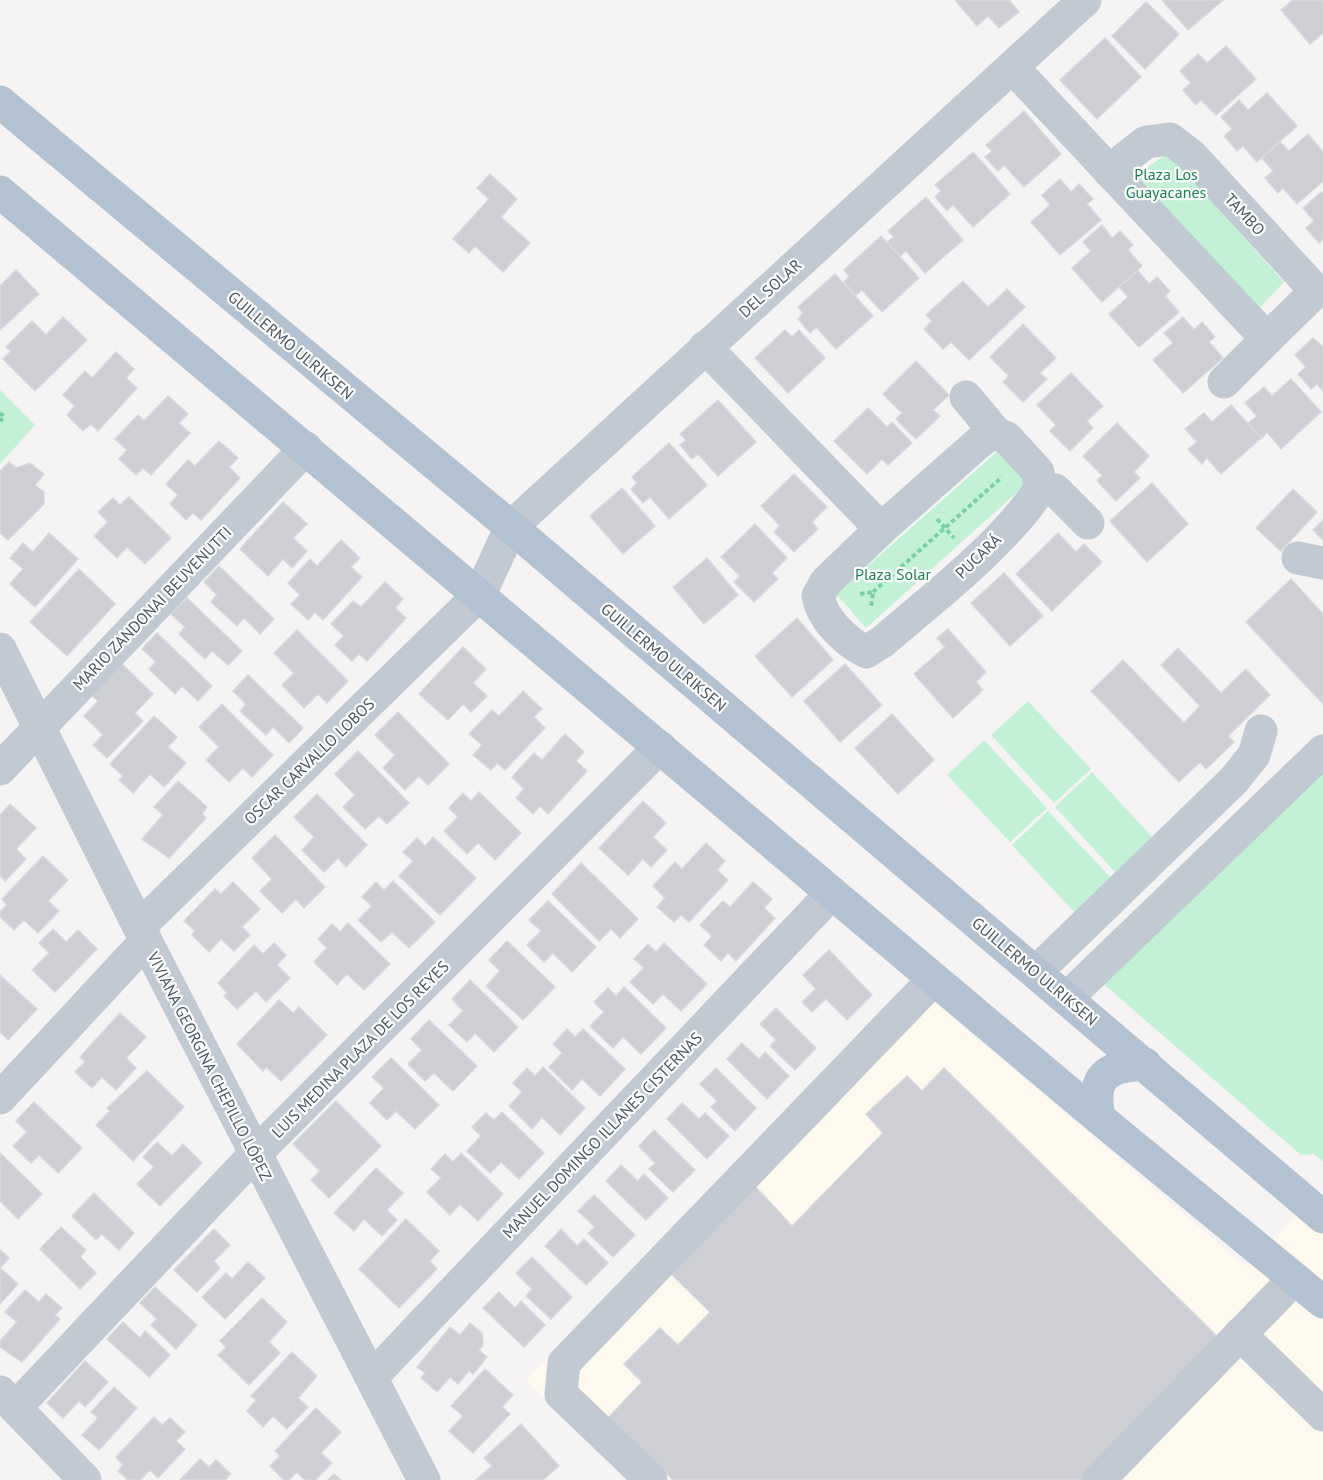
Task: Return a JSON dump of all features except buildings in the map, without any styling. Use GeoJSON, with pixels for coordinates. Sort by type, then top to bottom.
{"type":"FeatureCollection","features":[{"type":"Feature","properties":{"kind":"main road","name":"GUILLERMO ULRIKSEN"},"geometry":{"type":"LineString","coordinates":[[0,102],[511,527],[1323,1217]]}},
{"type":"Feature","properties":{"kind":"main road"},"geometry":{"type":"LineString","coordinates":[[0,192],[480,594],[1099,1118],[1293,1280],[1323,1302]]}},
{"type":"Feature","properties":{"kind":"main road"},"geometry":{"type":"LineString","coordinates":[[1099,1118],[1095,1097],[1103,1077],[1120,1065],[1145,1064]]}},
{"type":"Feature","properties":{"kind":"street","name":"DEL SOLAR"},"geometry":{"type":"LineString","coordinates":[[480,594],[511,527],[1085,0]]}},
{"type":"Feature","properties":{"kind":"street"},"geometry":{"type":"LineString","coordinates":[[1013,68],[1267,339]]}},
{"type":"Feature","properties":{"kind":"street","name":"TAMBO"},"geometry":{"type":"LineString","coordinates":[[1109,171],[1146,142],[1170,139],[1191,155],[1320,288],[1224,382]]}},
{"type":"Feature","properties":{"kind":"street"},"geometry":{"type":"LineString","coordinates":[[705,347],[881,529]]}},
{"type":"Feature","properties":{"kind":"street"},"geometry":{"type":"LineString","coordinates":[[966,397],[996,433],[1007,438],[1038,472],[1040,489],[1055,490],[1088,523]]}},
{"type":"Feature","properties":{"kind":"street","name":"PUCARÁ"},"geometry":{"type":"LineString","coordinates":[[996,433],[984,438],[917,496],[826,582],[818,596],[821,610],[853,645],[866,652],[882,642],[974,561],[1031,503],[1040,489]]}},
{"type":"Feature","properties":{"kind":"street","name":"MARIO ZANDONAI BEUVENUTTI"},"geometry":{"type":"LineString","coordinates":[[0,769],[306,448]]}},
{"type":"Feature","properties":{"kind":"street","name":"OSCAR CARVALLO LOBOS"},"geometry":{"type":"LineString","coordinates":[[0,1098],[142,934],[480,594]]}},
{"type":"Feature","properties":{"kind":"street","name":"VIVIANA GEORGINA CHEPILLO LÓPEZ"},"geometry":{"type":"LineString","coordinates":[[0,649],[40,725],[142,934],[424,1480]]}},
{"type":"Feature","properties":{"kind":"street"},"geometry":{"type":"LineString","coordinates":[[1036,972],[1234,780],[1254,755],[1261,732]]}},
{"type":"Feature","properties":{"kind":"street","name":"LUIS MEDINA PLAZA DE LOS REYES"},"geometry":{"type":"LineString","coordinates":[[8,1399],[660,747]]}},
{"type":"Feature","properties":{"kind":"street"},"geometry":{"type":"LineString","coordinates":[[1067,998],[1323,751]]}},
{"type":"Feature","properties":{"kind":"street","name":"MANUEL DOMINGO ILLANES CISTERNAS"},"geometry":{"type":"LineString","coordinates":[[372,1377],[832,893]]}},
{"type":"Feature","properties":{"kind":"street"},"geometry":{"type":"LineString","coordinates":[[651,1480],[561,1394],[564,1363],[934,979]]}},
{"type":"Feature","properties":{"kind":"street"},"geometry":{"type":"LineString","coordinates":[[1099,1480],[1293,1280]]}},
{"type":"Feature","properties":{"kind":"street"},"geometry":{"type":"LineString","coordinates":[[1240,1334],[1323,1415]]}},
{"type":"Feature","properties":{"kind":"street"},"geometry":{"type":"LineString","coordinates":[[8,1399],[85,1480]]}},
{"type":"Feature","properties":{"kind":"path"},"geometry":{"type":"LineString","coordinates":[[0,413],[4,417],[0,421]]}},
{"type":"Feature","properties":{"kind":"path"},"geometry":{"type":"LineString","coordinates":[[873,592],[1025,457]]}},
{"type":"Feature","properties":{"kind":"path"},"geometry":{"type":"LineString","coordinates":[[917,496],[974,561]]}},
{"type":"Feature","properties":{"kind":"shaded area"},"geometry":{"type":"Polygon","coordinates":[[[900,996],[934,1002],[1245,1266],[1323,1191],[1323,1480],[627,1480],[526,1380],[900,996]]]}},
{"type":"Feature","properties":{"kind":"green space","name":"Plaza Los Guayacanes"},"geometry":{"type":"Polygon","coordinates":[[[1168,153],[1284,282],[1255,313],[1131,179],[1168,153]]]}},
{"type":"Feature","properties":{"kind":"green space"},"geometry":{"type":"Polygon","coordinates":[[[0,390],[35,425],[0,464],[0,390]]]}},
{"type":"Feature","properties":{"kind":"green space","name":"Plaza Solar"},"geometry":{"type":"Polygon","coordinates":[[[1007,443],[1033,478],[866,628],[836,594],[1007,443]]]}},
{"type":"Feature","properties":{"kind":"green space"},"geometry":{"type":"Polygon","coordinates":[[[1028,701],[1091,769],[1054,803],[991,735],[1028,701]]]}},
{"type":"Feature","properties":{"kind":"green space"},"geometry":{"type":"Polygon","coordinates":[[[984,740],[1047,808],[1010,842],[947,775],[984,740]]]}},
{"type":"Feature","properties":{"kind":"green space"},"geometry":{"type":"Polygon","coordinates":[[[1323,767],[1323,1161],[1313,1154],[1301,1155],[1100,981],[1323,767]]]}},
{"type":"Feature","properties":{"kind":"green space"},"geometry":{"type":"Polygon","coordinates":[[[1092,772],[1155,840],[1118,875],[1055,807],[1092,772]]]}},
{"type":"Feature","properties":{"kind":"green space"},"geometry":{"type":"Polygon","coordinates":[[[1048,811],[1112,879],[1075,913],[1012,845],[1048,811]]]}}]}
